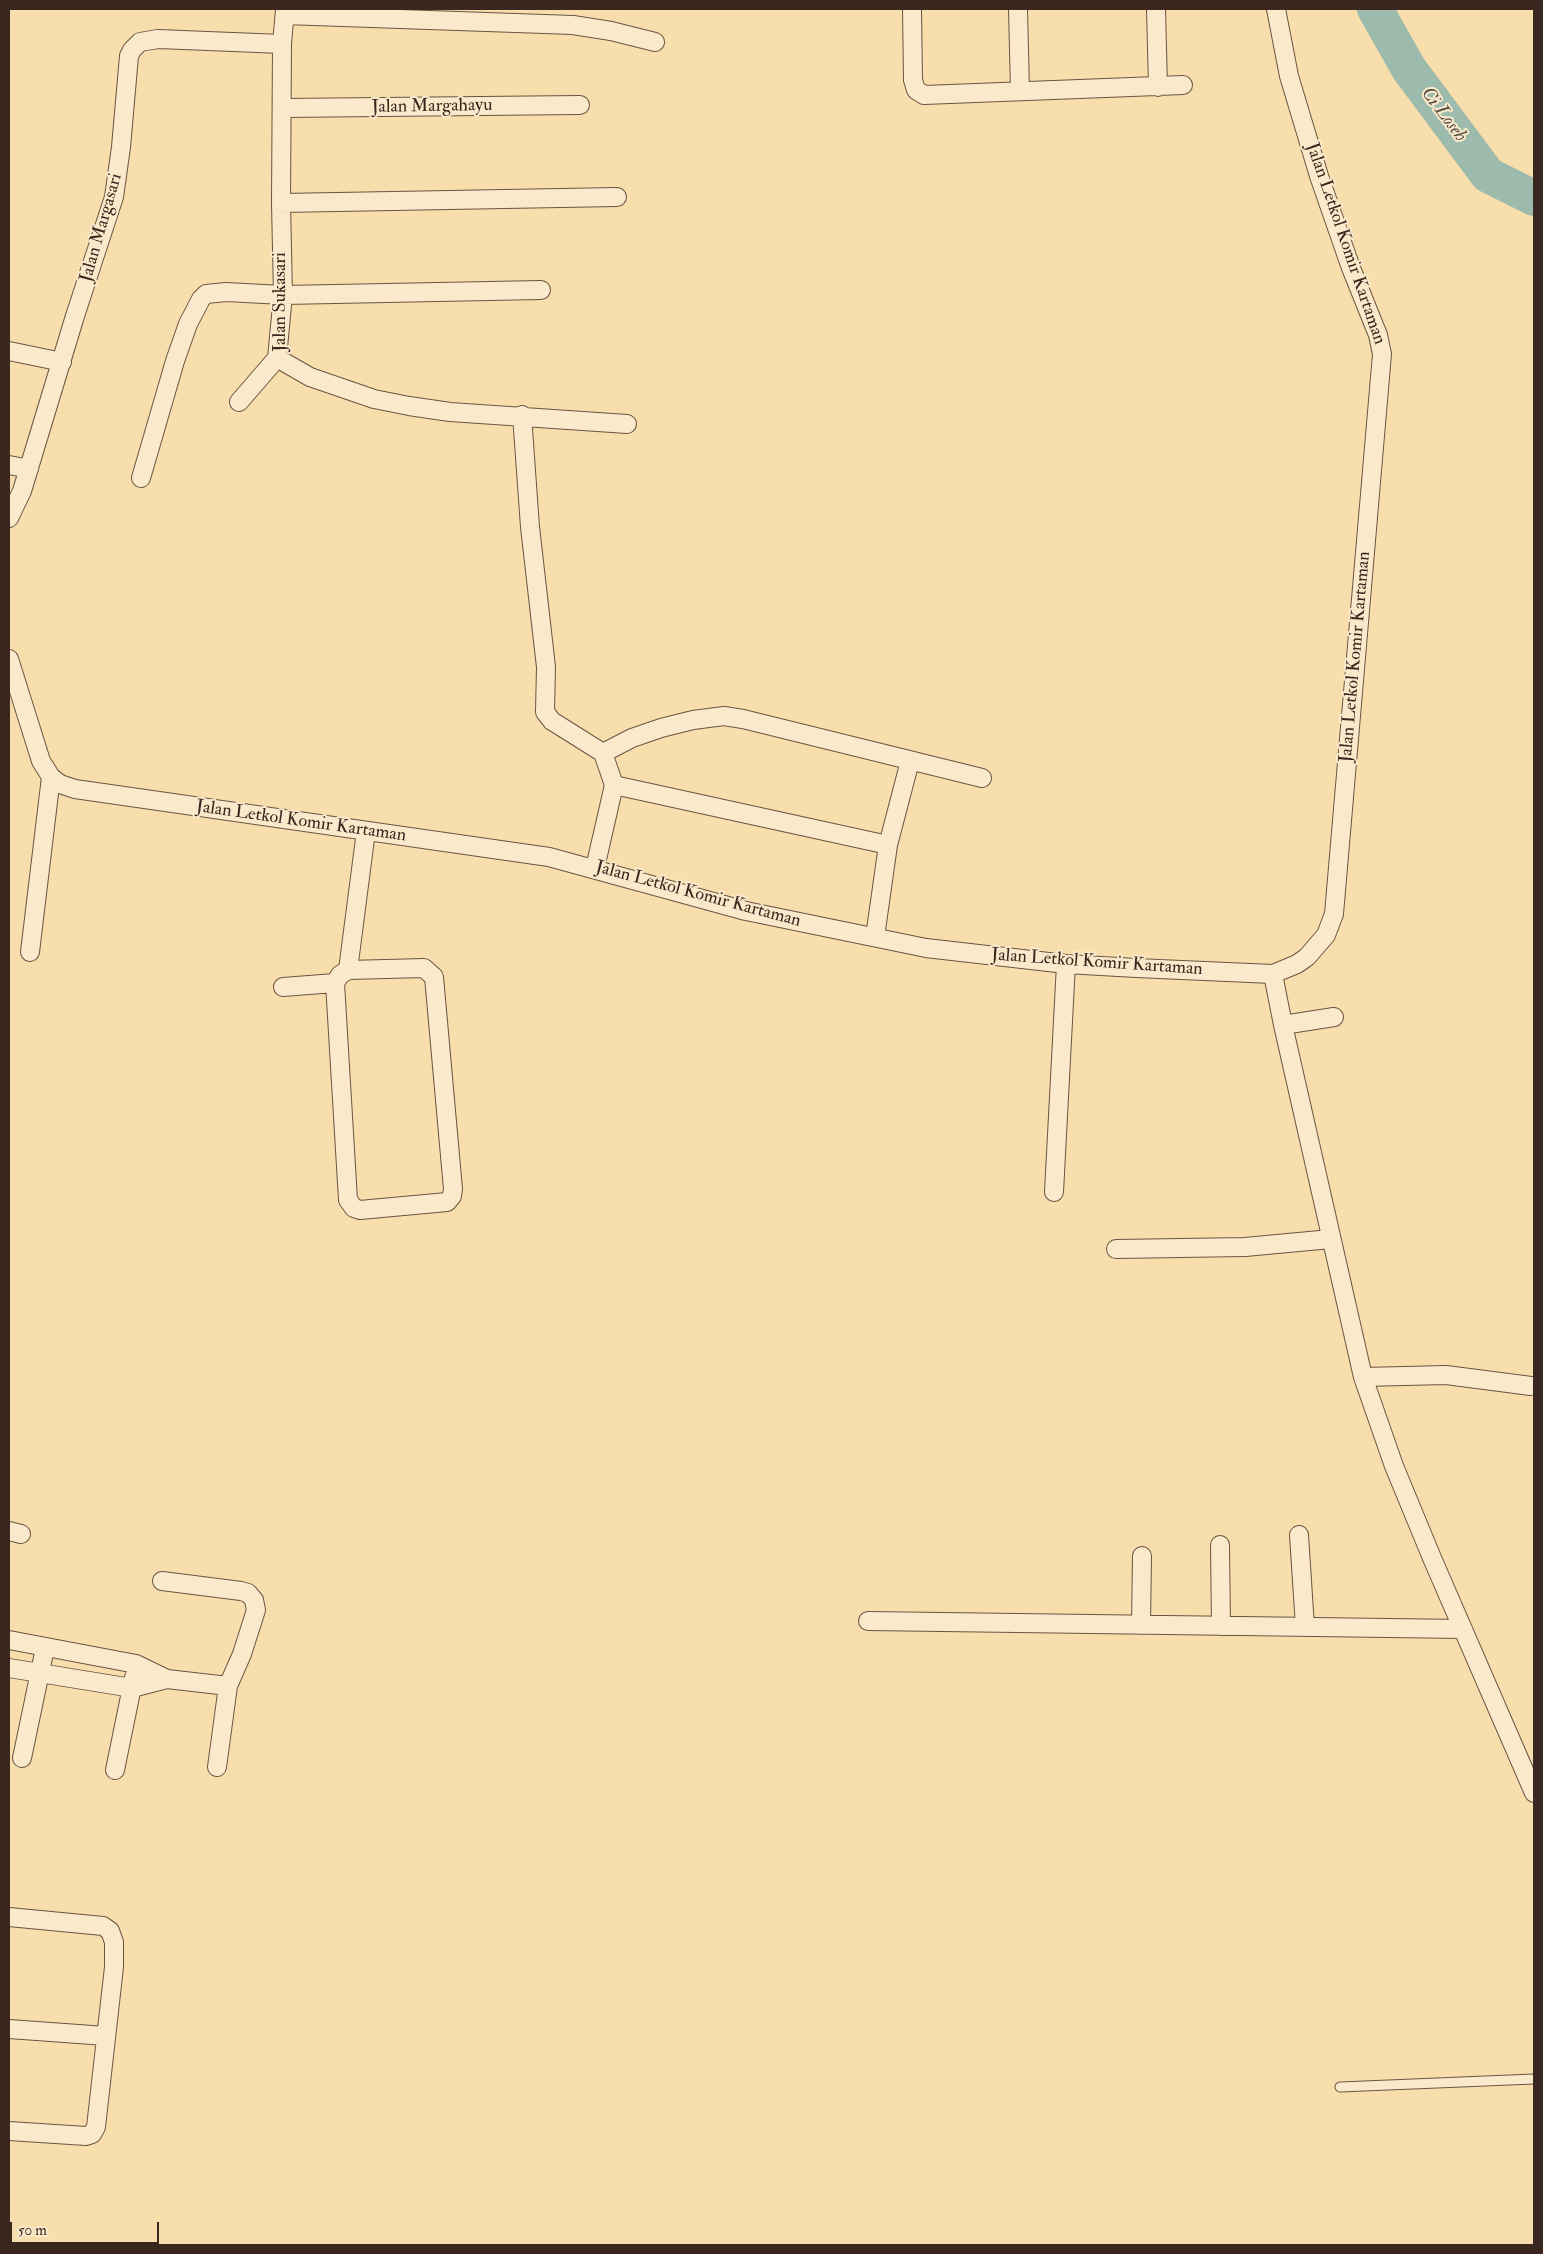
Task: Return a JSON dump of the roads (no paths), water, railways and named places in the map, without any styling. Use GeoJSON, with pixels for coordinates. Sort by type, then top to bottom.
{"type":"FeatureCollection","features":[{"type":"Feature","properties":{"kind":"street"},"geometry":{"type":"LineString","coordinates":[[912,9],[913,80],[917,92],[927,96],[1184,85]]}},
{"type":"Feature","properties":{"kind":"street"},"geometry":{"type":"LineString","coordinates":[[1018,9],[1020,91]]}},
{"type":"Feature","properties":{"kind":"street"},"geometry":{"type":"LineString","coordinates":[[1156,9],[1158,87]]}},
{"type":"Feature","properties":{"kind":"street","name":"Jalan Letkol Komir Kartaman"},"geometry":{"type":"LineString","coordinates":[[51,777],[68,787],[95,793],[518,851],[595,868],[746,911],[926,948],[1066,964],[1273,974],[1297,964],[1307,957],[1326,935],[1334,914],[1382,354],[1378,335],[1351,268],[1319,176],[1289,76],[1276,9]]}},
{"type":"Feature","properties":{"kind":"street"},"geometry":{"type":"LineString","coordinates":[[285,12],[573,25],[611,31],[655,42]]}},
{"type":"Feature","properties":{"kind":"street","name":"Jalan Sukasari"},"geometry":{"type":"LineString","coordinates":[[285,12],[282,44],[281,203],[283,295],[277,358],[310,377],[374,399],[410,406],[450,412],[522,415],[627,424]]}},
{"type":"Feature","properties":{"kind":"street","name":"Jalan Margasari"},"geometry":{"type":"LineString","coordinates":[[9,518],[22,491],[114,197],[121,146],[129,56],[134,47],[144,40],[158,39],[282,44]]}},
{"type":"Feature","properties":{"kind":"street","name":"Jalan Margahayu"},"geometry":{"type":"LineString","coordinates":[[283,108],[580,105]]}},
{"type":"Feature","properties":{"kind":"street"},"geometry":{"type":"LineString","coordinates":[[281,203],[617,197]]}},
{"type":"Feature","properties":{"kind":"street"},"geometry":{"type":"LineString","coordinates":[[141,478],[175,361],[188,324],[201,299],[211,292],[283,295],[541,290]]}},
{"type":"Feature","properties":{"kind":"street"},"geometry":{"type":"LineString","coordinates":[[9,351],[62,362]]}},
{"type":"Feature","properties":{"kind":"street"},"geometry":{"type":"LineString","coordinates":[[238,402],[277,358]]}},
{"type":"Feature","properties":{"kind":"street"},"geometry":{"type":"LineString","coordinates":[[522,415],[530,527],[546,667],[545,712],[552,721],[603,753],[614,785],[595,868]]}},
{"type":"Feature","properties":{"kind":"street"},"geometry":{"type":"LineString","coordinates":[[9,465],[29,469]]}},
{"type":"Feature","properties":{"kind":"street"},"geometry":{"type":"LineString","coordinates":[[9,659],[34,744],[41,762],[51,777],[30,952]]}},
{"type":"Feature","properties":{"kind":"street"},"geometry":{"type":"LineString","coordinates":[[603,753],[632,738],[661,728],[693,720],[724,716],[743,719],[910,762],[982,778]]}},
{"type":"Feature","properties":{"kind":"street"},"geometry":{"type":"LineString","coordinates":[[875,937],[888,845],[910,762]]}},
{"type":"Feature","properties":{"kind":"street"},"geometry":{"type":"LineString","coordinates":[[614,785],[888,845]]}},
{"type":"Feature","properties":{"kind":"street"},"geometry":{"type":"LineString","coordinates":[[348,970],[366,831]]}},
{"type":"Feature","properties":{"kind":"street"},"geometry":{"type":"LineString","coordinates":[[1054,1192],[1066,964]]}},
{"type":"Feature","properties":{"kind":"street"},"geometry":{"type":"LineString","coordinates":[[424,968],[434,977],[453,1189],[452,1196],[447,1202],[360,1210],[354,1208],[348,1200],[335,983],[340,975],[348,970],[424,968]]}},
{"type":"Feature","properties":{"kind":"street"},"geometry":{"type":"LineString","coordinates":[[1273,974],[1363,1377],[1394,1466],[1534,1793]]}},
{"type":"Feature","properties":{"kind":"street"},"geometry":{"type":"LineString","coordinates":[[283,987],[335,983]]}},
{"type":"Feature","properties":{"kind":"street"},"geometry":{"type":"LineString","coordinates":[[1283,1025],[1334,1017]]}},
{"type":"Feature","properties":{"kind":"street"},"geometry":{"type":"LineString","coordinates":[[1116,1249],[1245,1247],[1331,1239]]}},
{"type":"Feature","properties":{"kind":"street"},"geometry":{"type":"LineString","coordinates":[[1363,1377],[1446,1374],[1532,1386]]}},
{"type":"Feature","properties":{"kind":"street"},"geometry":{"type":"LineString","coordinates":[[1299,1535],[1305,1627]]}},
{"type":"Feature","properties":{"kind":"street"},"geometry":{"type":"LineString","coordinates":[[1220,1544],[1221,1626]]}},
{"type":"Feature","properties":{"kind":"street"},"geometry":{"type":"LineString","coordinates":[[1141,1625],[1142,1556]]}},
{"type":"Feature","properties":{"kind":"street"},"geometry":{"type":"LineString","coordinates":[[162,1581],[241,1591],[248,1593],[254,1600],[256,1610],[242,1654],[228,1686],[216,1767]]}},
{"type":"Feature","properties":{"kind":"street"},"geometry":{"type":"LineString","coordinates":[[868,1621],[1463,1629]]}},
{"type":"Feature","properties":{"kind":"street"},"geometry":{"type":"LineString","coordinates":[[9,1640],[136,1664],[167,1679],[228,1686]]}},
{"type":"Feature","properties":{"kind":"street"},"geometry":{"type":"LineString","coordinates":[[22,1758],[46,1648]]}},
{"type":"Feature","properties":{"kind":"street"},"geometry":{"type":"LineString","coordinates":[[115,1770],[136,1664]]}},
{"type":"Feature","properties":{"kind":"street"},"geometry":{"type":"LineString","coordinates":[[9,1668],[41,1675],[132,1688],[167,1679]]}},
{"type":"Feature","properties":{"kind":"street"},"geometry":{"type":"LineString","coordinates":[[9,1917],[103,1926],[110,1931],[114,1942],[114,1967],[96,2127],[92,2134],[86,2136],[9,2131]]}},
{"type":"Feature","properties":{"kind":"street"},"geometry":{"type":"LineString","coordinates":[[9,2029],[106,2036]]}},
{"type":"Feature","properties":{"kind":"lane"},"geometry":{"type":"LineString","coordinates":[[1340,2087],[1534,2079]]}},
{"type":"Feature","properties":{"kind":"waterway","name":"Ci Loseh"},"geometry":{"type":"LineString","coordinates":[[1375,9],[1409,69],[1488,175],[1534,198]]}}]}
